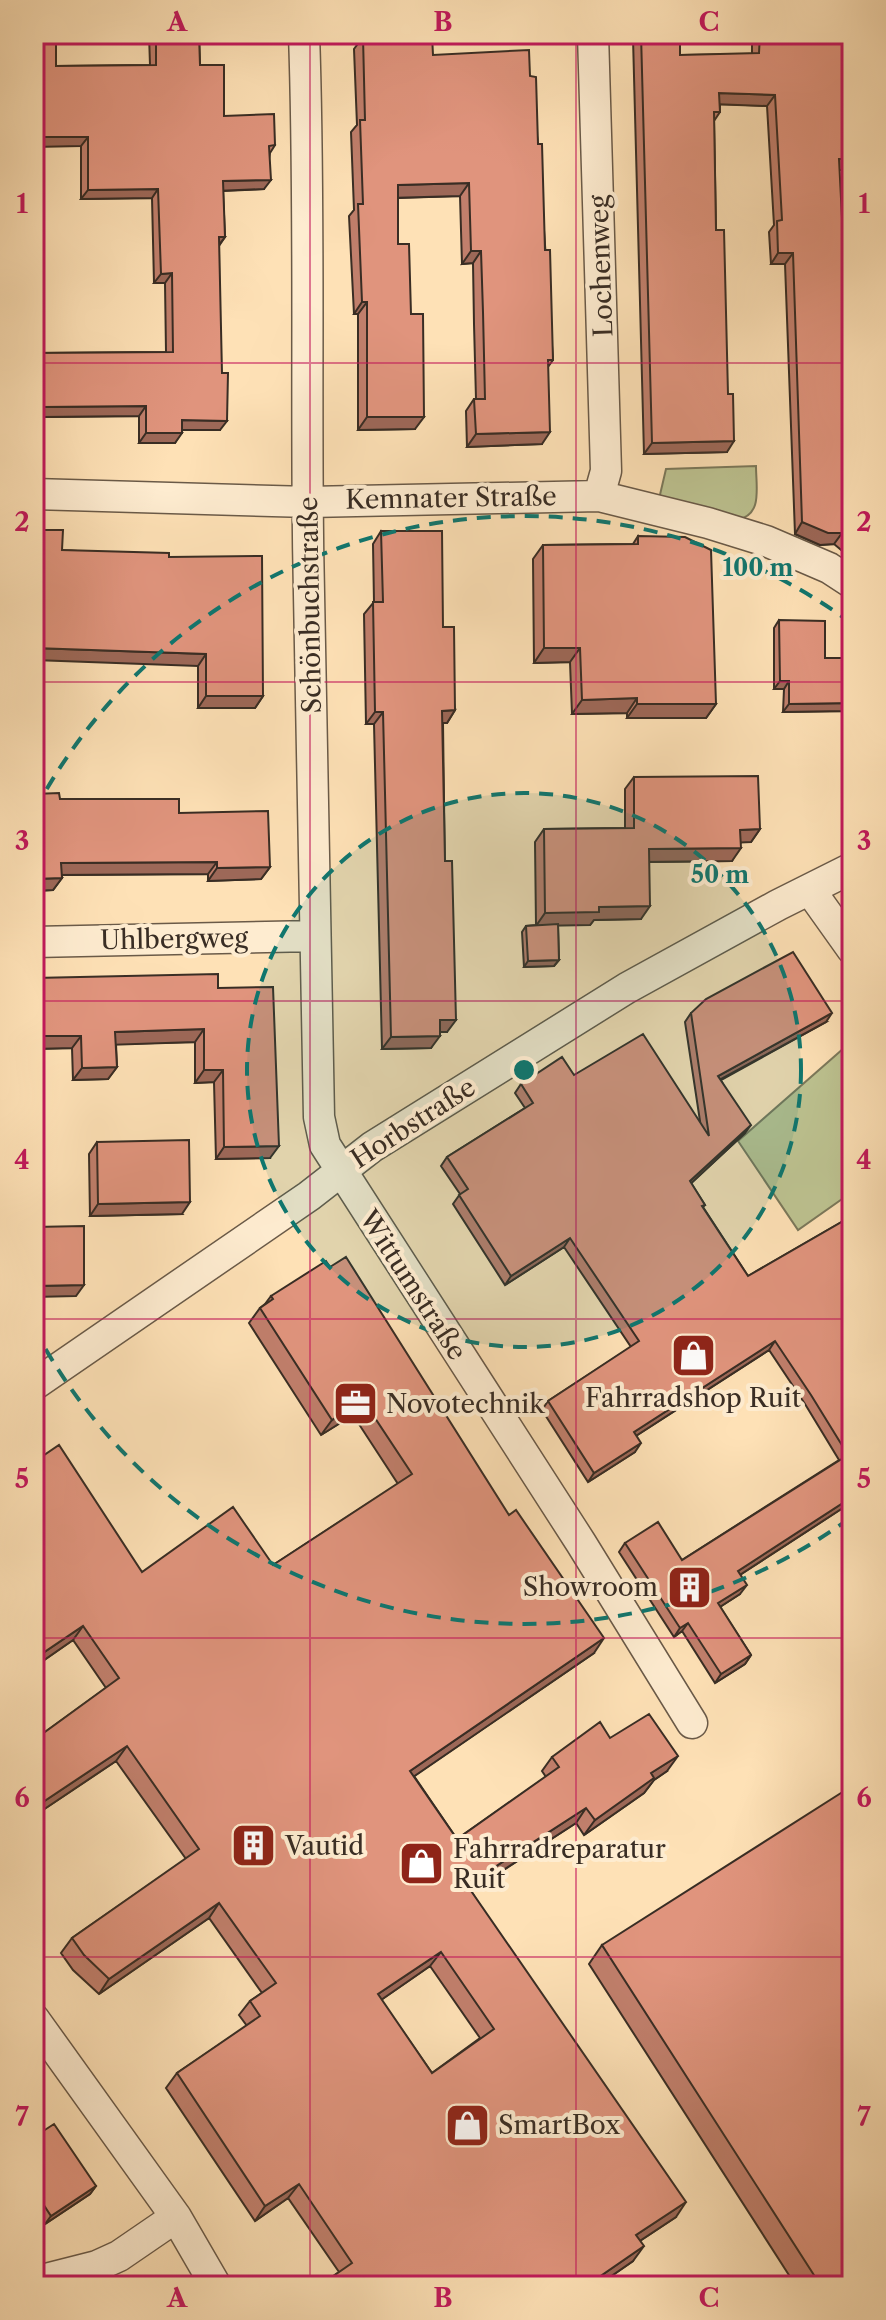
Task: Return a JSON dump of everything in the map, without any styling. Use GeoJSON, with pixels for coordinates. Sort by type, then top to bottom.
{"type":"FeatureCollection","features":[{"type":"Feature","properties":{"kind":"street","name":"Schönbuchstraße"},"geometry":{"type":"LineString","coordinates":[[304,34],[319,1117],[325,1145],[340,1171]]}},
{"type":"Feature","properties":{"kind":"street","name":"Lochenweg"},"geometry":{"type":"LineString","coordinates":[[593,34],[606,471],[599,496]]}},
{"type":"Feature","properties":{"kind":"street","name":"Kemnater Straße"},"geometry":{"type":"LineString","coordinates":[[34,494],[309,502],[599,496],[766,541],[829,568],[852,583]]}},
{"type":"Feature","properties":{"kind":"street","name":"Horbstraße"},"geometry":{"type":"LineString","coordinates":[[34,1385],[197,1275],[372,1147],[627,988],[852,868]]}},
{"type":"Feature","properties":{"kind":"street"},"geometry":{"type":"LineString","coordinates":[[810,890],[852,949]]}},
{"type":"Feature","properties":{"kind":"street","name":"Uhlbergweg"},"geometry":{"type":"LineString","coordinates":[[34,942],[315,936]]}},
{"type":"Feature","properties":{"kind":"street","name":"Wittumstraße"},"geometry":{"type":"LineString","coordinates":[[340,1171],[581,1543],[692,1723]]}},
{"type":"Feature","properties":{"kind":"street"},"geometry":{"type":"LineString","coordinates":[[34,2019],[176,2217],[216,2286]]}},
{"type":"Feature","properties":{"kind":"street"},"geometry":{"type":"LineString","coordinates":[[34,2282],[97,2266],[119,2256],[176,2217]]}},
{"type":"Feature","properties":{"kind":"green space"},"geometry":{"type":"Polygon","coordinates":[[[756,466],[754,507],[751,513],[737,520],[659,499],[666,469],[756,466]]]}},
{"type":"Feature","properties":{"kind":"green space"},"geometry":{"type":"Polygon","coordinates":[[[852,1041],[852,1192],[798,1230],[738,1141],[852,1041]]]}},
{"type":"Feature","properties":{"kind":"building"},"geometry":{"type":"Polygon","coordinates":[[[34,34],[56,34],[56,66],[156,65],[156,34],[199,34],[200,65],[224,65],[224,116],[274,114],[275,145],[269,146],[271,180],[223,181],[225,237],[219,237],[222,373],[228,373],[227,421],[182,420],[182,433],[146,433],[146,406],[42,407],[42,417],[34,417],[34,353],[173,352],[172,273],[161,274],[158,189],[88,190],[88,137],[34,137],[34,34]]]}},
{"type":"Feature","properties":{"kind":"building"},"geometry":{"type":"Polygon","coordinates":[[[641,34],[680,34],[680,55],[759,53],[760,34],[852,34],[852,159],[839,159],[842,218],[848,218],[849,228],[852,228],[852,541],[842,533],[828,533],[802,522],[793,253],[778,253],[777,221],[782,220],[775,95],[719,93],[720,112],[714,112],[716,230],[724,230],[728,394],[733,394],[734,441],[652,443],[641,34]]]}},
{"type":"Feature","properties":{"kind":"building"},"geometry":{"type":"Polygon","coordinates":[[[432,35],[433,55],[529,50],[530,76],[536,77],[538,144],[542,144],[545,250],[550,250],[553,360],[548,360],[550,432],[476,434],[474,399],[485,399],[483,312],[481,251],[471,251],[469,183],[398,185],[398,244],[409,244],[411,314],[423,314],[424,417],[367,417],[367,302],[362,302],[358,204],[363,204],[360,120],[365,120],[363,37],[432,35]]]}},
{"type":"Feature","properties":{"kind":"building"},"geometry":{"type":"Polygon","coordinates":[[[34,530],[63,530],[62,550],[169,553],[169,557],[262,556],[263,696],[206,696],[206,654],[34,648],[34,530]]]}},
{"type":"Feature","properties":{"kind":"building"},"geometry":{"type":"Polygon","coordinates":[[[381,531],[442,531],[443,627],[454,627],[455,710],[442,711],[445,861],[452,861],[456,1020],[440,1020],[440,1036],[391,1037],[383,712],[375,712],[373,602],[383,602],[381,531]]]}},
{"type":"Feature","properties":{"kind":"building"},"geometry":{"type":"Polygon","coordinates":[[[638,536],[685,537],[711,550],[716,704],[637,704],[637,698],[582,700],[580,648],[544,648],[543,545],[638,544],[638,536]]]}},
{"type":"Feature","properties":{"kind":"building"},"geometry":{"type":"Polygon","coordinates":[[[779,620],[825,621],[825,658],[852,658],[852,703],[789,704],[789,681],[780,681],[779,620]]]}},
{"type":"Feature","properties":{"kind":"building"},"geometry":{"type":"Polygon","coordinates":[[[758,776],[760,829],[740,830],[741,848],[649,849],[650,906],[599,907],[599,912],[545,913],[544,829],[634,828],[634,777],[758,776]]]}},
{"type":"Feature","properties":{"kind":"building"},"geometry":{"type":"Polygon","coordinates":[[[59,793],[60,799],[179,799],[179,813],[268,811],[270,867],[217,868],[217,862],[61,863],[62,878],[34,879],[34,794],[59,793]]]}},
{"type":"Feature","properties":{"kind":"building"},"geometry":{"type":"Polygon","coordinates":[[[558,924],[559,960],[528,961],[526,926],[558,924]]]}},
{"type":"Feature","properties":{"kind":"building"},"geometry":{"type":"Polygon","coordinates":[[[793,952],[832,1013],[718,1076],[751,1125],[690,1181],[705,1205],[702,1206],[748,1276],[852,1216],[852,1497],[738,1571],[747,1585],[718,1603],[751,1655],[721,1674],[688,1623],[680,1628],[625,1543],[658,1522],[682,1560],[848,1455],[775,1341],[634,1432],[641,1443],[594,1473],[548,1401],[639,1341],[570,1238],[511,1276],[459,1195],[468,1189],[447,1157],[533,1103],[521,1084],[562,1057],[574,1075],[643,1034],[709,1136],[691,1013],[706,999],[793,952]]]}},
{"type":"Feature","properties":{"kind":"building"},"geometry":{"type":"Polygon","coordinates":[[[218,974],[218,988],[273,987],[279,1146],[224,1147],[223,1070],[204,1070],[204,1029],[115,1032],[117,1067],[82,1068],[81,1036],[34,1036],[34,978],[218,974]]]}},
{"type":"Feature","properties":{"kind":"building"},"geometry":{"type":"Polygon","coordinates":[[[189,1140],[190,1202],[98,1204],[97,1142],[189,1140]]]}},
{"type":"Feature","properties":{"kind":"building"},"geometry":{"type":"Polygon","coordinates":[[[84,1226],[84,1285],[34,1286],[34,1227],[84,1226]]]}},
{"type":"Feature","properties":{"kind":"building"},"geometry":{"type":"Polygon","coordinates":[[[346,1257],[509,1515],[516,1510],[604,1638],[410,1771],[457,1839],[559,1767],[552,1757],[600,1722],[610,1738],[649,1714],[678,1756],[651,1773],[654,1778],[595,1820],[586,1808],[467,1885],[686,2202],[636,2235],[644,2246],[586,2286],[319,2286],[352,2263],[299,2184],[265,2206],[177,2073],[260,2016],[250,2001],[276,1983],[219,1903],[109,1979],[84,1955],[72,1938],[199,1849],[127,1746],[34,1808],[34,1740],[119,1678],[83,1626],[34,1659],[34,1462],[59,1445],[142,1572],[233,1507],[273,1565],[412,1474],[363,1400],[332,1420],[260,1308],[273,1299],[271,1296],[326,1261],[330,1267],[346,1257]],[[441,1952],[378,1994],[432,2073],[494,2029],[441,1952]]]}},
{"type":"Feature","properties":{"kind":"building"},"geometry":{"type":"Polygon","coordinates":[[[852,1786],[852,2286],[821,2286],[602,1945],[852,1786]]]}},
{"type":"Feature","properties":{"kind":"building"},"geometry":{"type":"Polygon","coordinates":[[[54,2124],[96,2186],[51,2216],[34,2190],[34,2137],[54,2124]]]}},
{"type":"Feature","properties":{"kind":"place","name":"Fahrradshop Ruit"},"geometry":{"type":"Point","coordinates":[693,1355]}},
{"type":"Feature","properties":{"kind":"place","name":"Novotechnik"},"geometry":{"type":"Point","coordinates":[355,1404]}},
{"type":"Feature","properties":{"kind":"place","name":"Showroom"},"geometry":{"type":"Point","coordinates":[689,1587]}},
{"type":"Feature","properties":{"kind":"place","name":"Vautid"},"geometry":{"type":"Point","coordinates":[254,1846]}},
{"type":"Feature","properties":{"kind":"place","name":"Fahrradreparatur Ruit"},"geometry":{"type":"Point","coordinates":[422,1864]}},
{"type":"Feature","properties":{"kind":"place","name":"SmartBox"},"geometry":{"type":"Point","coordinates":[467,2125]}}]}
